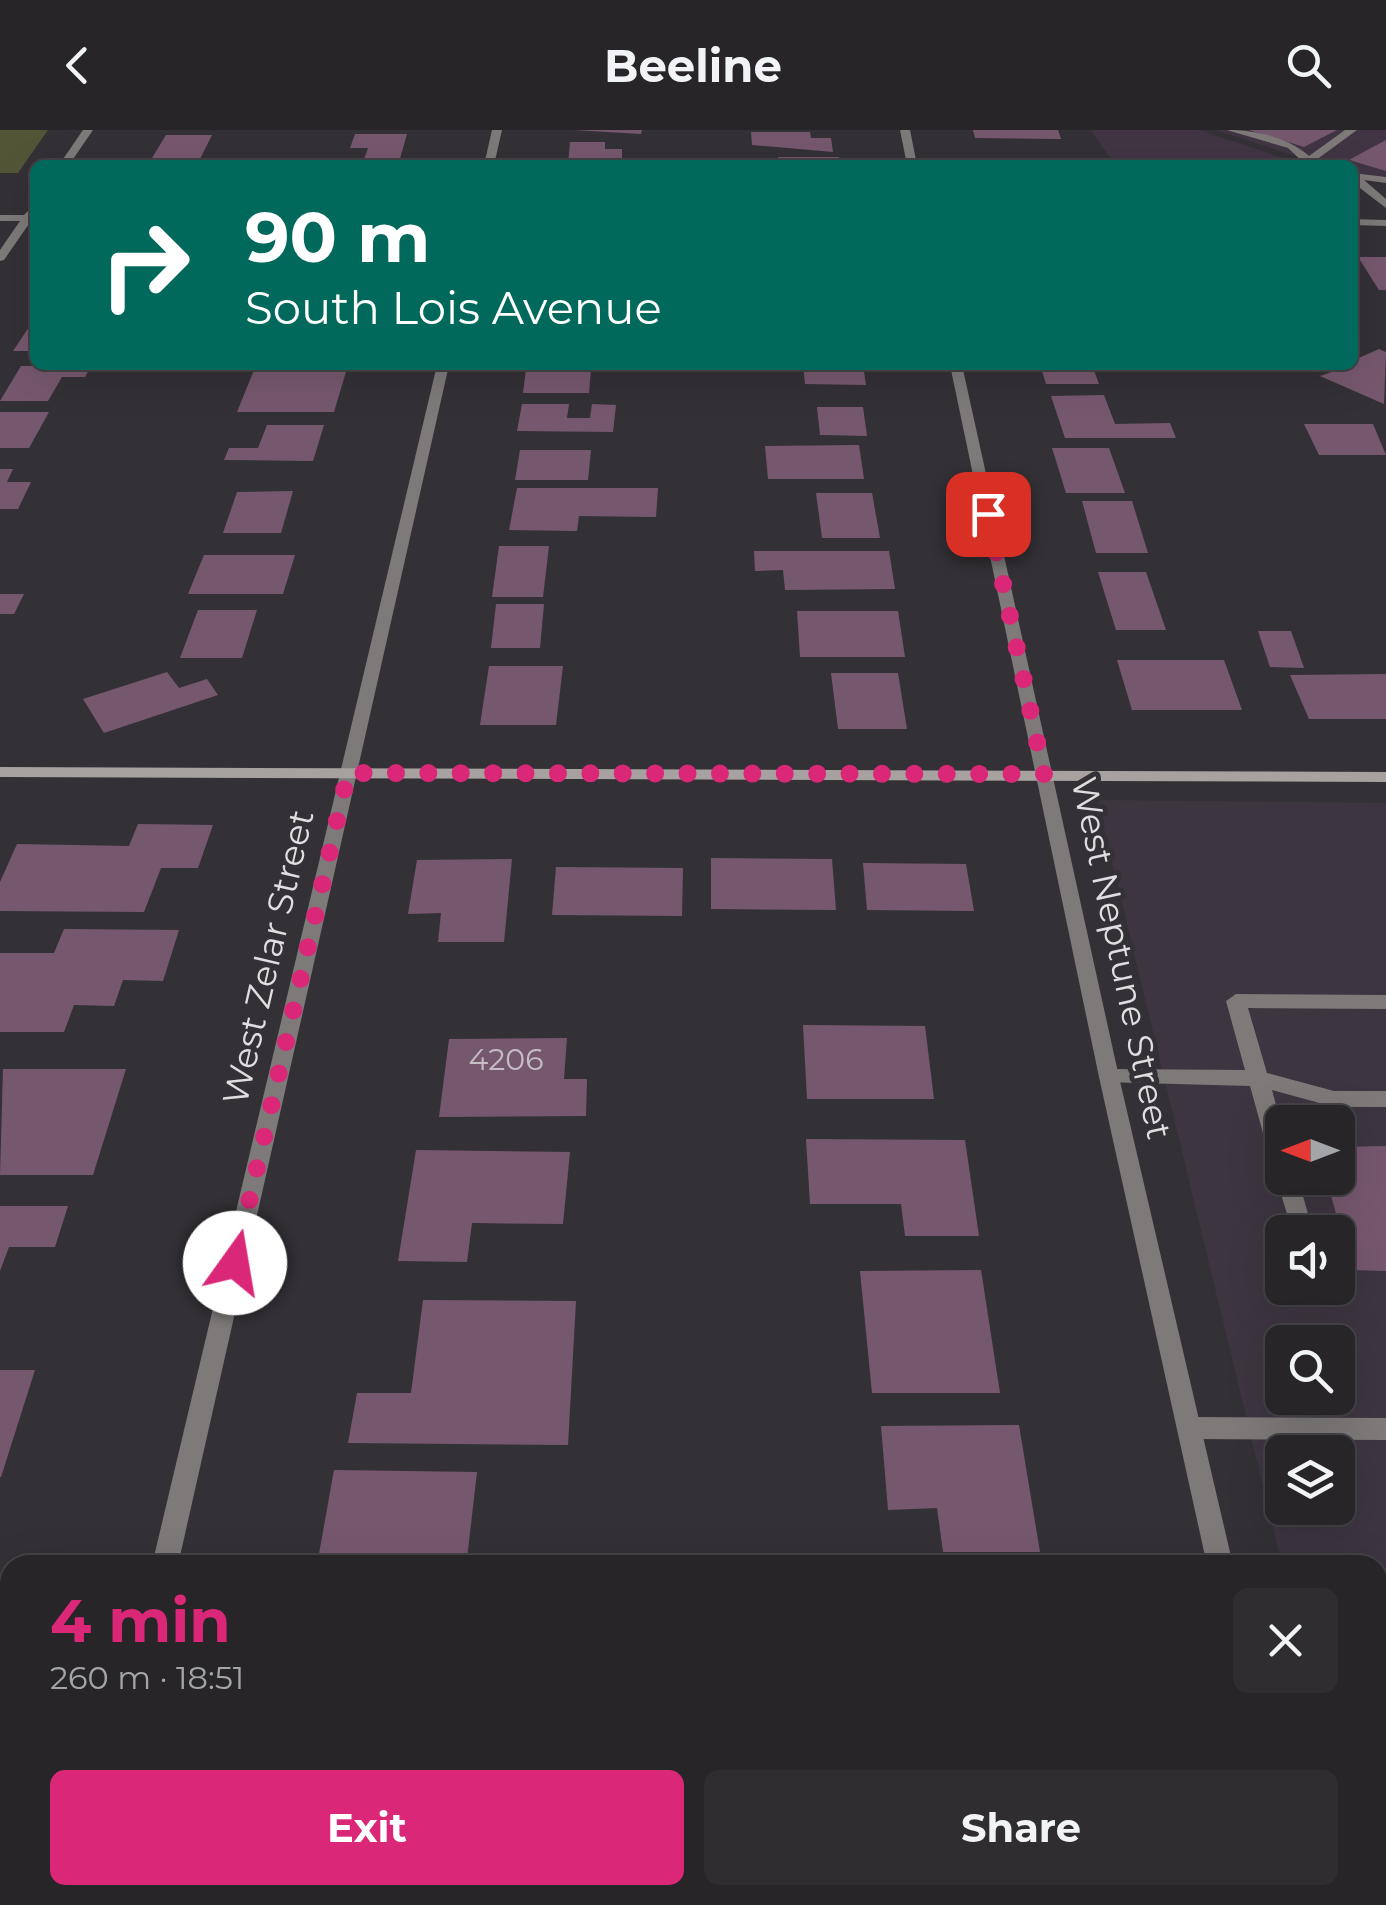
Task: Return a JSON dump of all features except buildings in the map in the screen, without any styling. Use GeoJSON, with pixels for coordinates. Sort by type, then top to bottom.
{"type":"FeatureCollection","features":[{"type":"Feature","properties":{"kind":"street"},"geometry":{"type":"LineString","coordinates":[[67,160],[88,130]]}},
{"type":"Feature","properties":{"kind":"street"},"geometry":{"type":"LineString","coordinates":[[490,160],[497,130]]}},
{"type":"Feature","properties":{"kind":"street"},"geometry":{"type":"LineString","coordinates":[[905,130],[911,160]]}},
{"type":"Feature","properties":{"kind":"street"},"geometry":{"type":"LineString","coordinates":[[1232,130],[1292,146],[1310,160]]}},
{"type":"Feature","properties":{"kind":"street"},"geometry":{"type":"LineString","coordinates":[[1317,160],[1352,130]]}},
{"type":"Feature","properties":{"kind":"street"},"geometry":{"type":"LineString","coordinates":[[1358,177],[1386,180]]}},
{"type":"Feature","properties":{"kind":"street"},"geometry":{"type":"LineString","coordinates":[[1358,181],[1386,205]]}},
{"type":"Feature","properties":{"kind":"street"},"geometry":{"type":"LineString","coordinates":[[0,218],[30,218]]}},
{"type":"Feature","properties":{"kind":"street"},"geometry":{"type":"LineString","coordinates":[[0,258],[30,219]]}},
{"type":"Feature","properties":{"kind":"street"},"geometry":{"type":"LineString","coordinates":[[1358,222],[1386,222]]}},
{"type":"Feature","properties":{"kind":"street","name":"West Zelar Street"},"geometry":{"type":"LineString","coordinates":[[168,1555],[442,370]]}},
{"type":"Feature","properties":{"kind":"street","name":"West Neptune Street"},"geometry":{"type":"LineString","coordinates":[[957,370],[1109,1076],[1218,1555]]}},
{"type":"Feature","properties":{"kind":"street"},"geometry":{"type":"LineString","coordinates":[[0,772],[1386,776]]}},
{"type":"Feature","properties":{"kind":"street"},"geometry":{"type":"LineString","coordinates":[[1266,1105],[1236,1001],[1386,1002]]}},
{"type":"Feature","properties":{"kind":"street"},"geometry":{"type":"LineString","coordinates":[[1109,1076],[1258,1078],[1334,1099],[1386,1099]]}},
{"type":"Feature","properties":{"kind":"street"},"geometry":{"type":"LineString","coordinates":[[1189,1428],[1386,1429]]}},
{"type":"Feature","properties":{"kind":"shaded area"},"geometry":{"type":"Polygon","coordinates":[[[1091,130],[1199,130],[1289,160],[1112,160],[1091,130]]]}},
{"type":"Feature","properties":{"kind":"shaded area"},"geometry":{"type":"Polygon","coordinates":[[[1216,130],[1386,130],[1386,182],[1358,176],[1358,160],[1307,160],[1216,130]]]}},
{"type":"Feature","properties":{"kind":"shaded area"},"geometry":{"type":"Polygon","coordinates":[[[1097,800],[1386,803],[1386,1555],[1280,1555],[1272,1525],[1355,1525],[1355,1435],[1265,1435],[1265,1495],[1097,800]]]}},
{"type":"Feature","properties":{"kind":"green space"},"geometry":{"type":"Polygon","coordinates":[[[0,130],[48,130],[18,173],[0,173],[0,130]]]}},
{"type":"Feature","properties":{"kind":"route"},"geometry":{"type":"LineString","coordinates":[[235,1263],[348,773],[1044,774],[988,514]]}}]}
